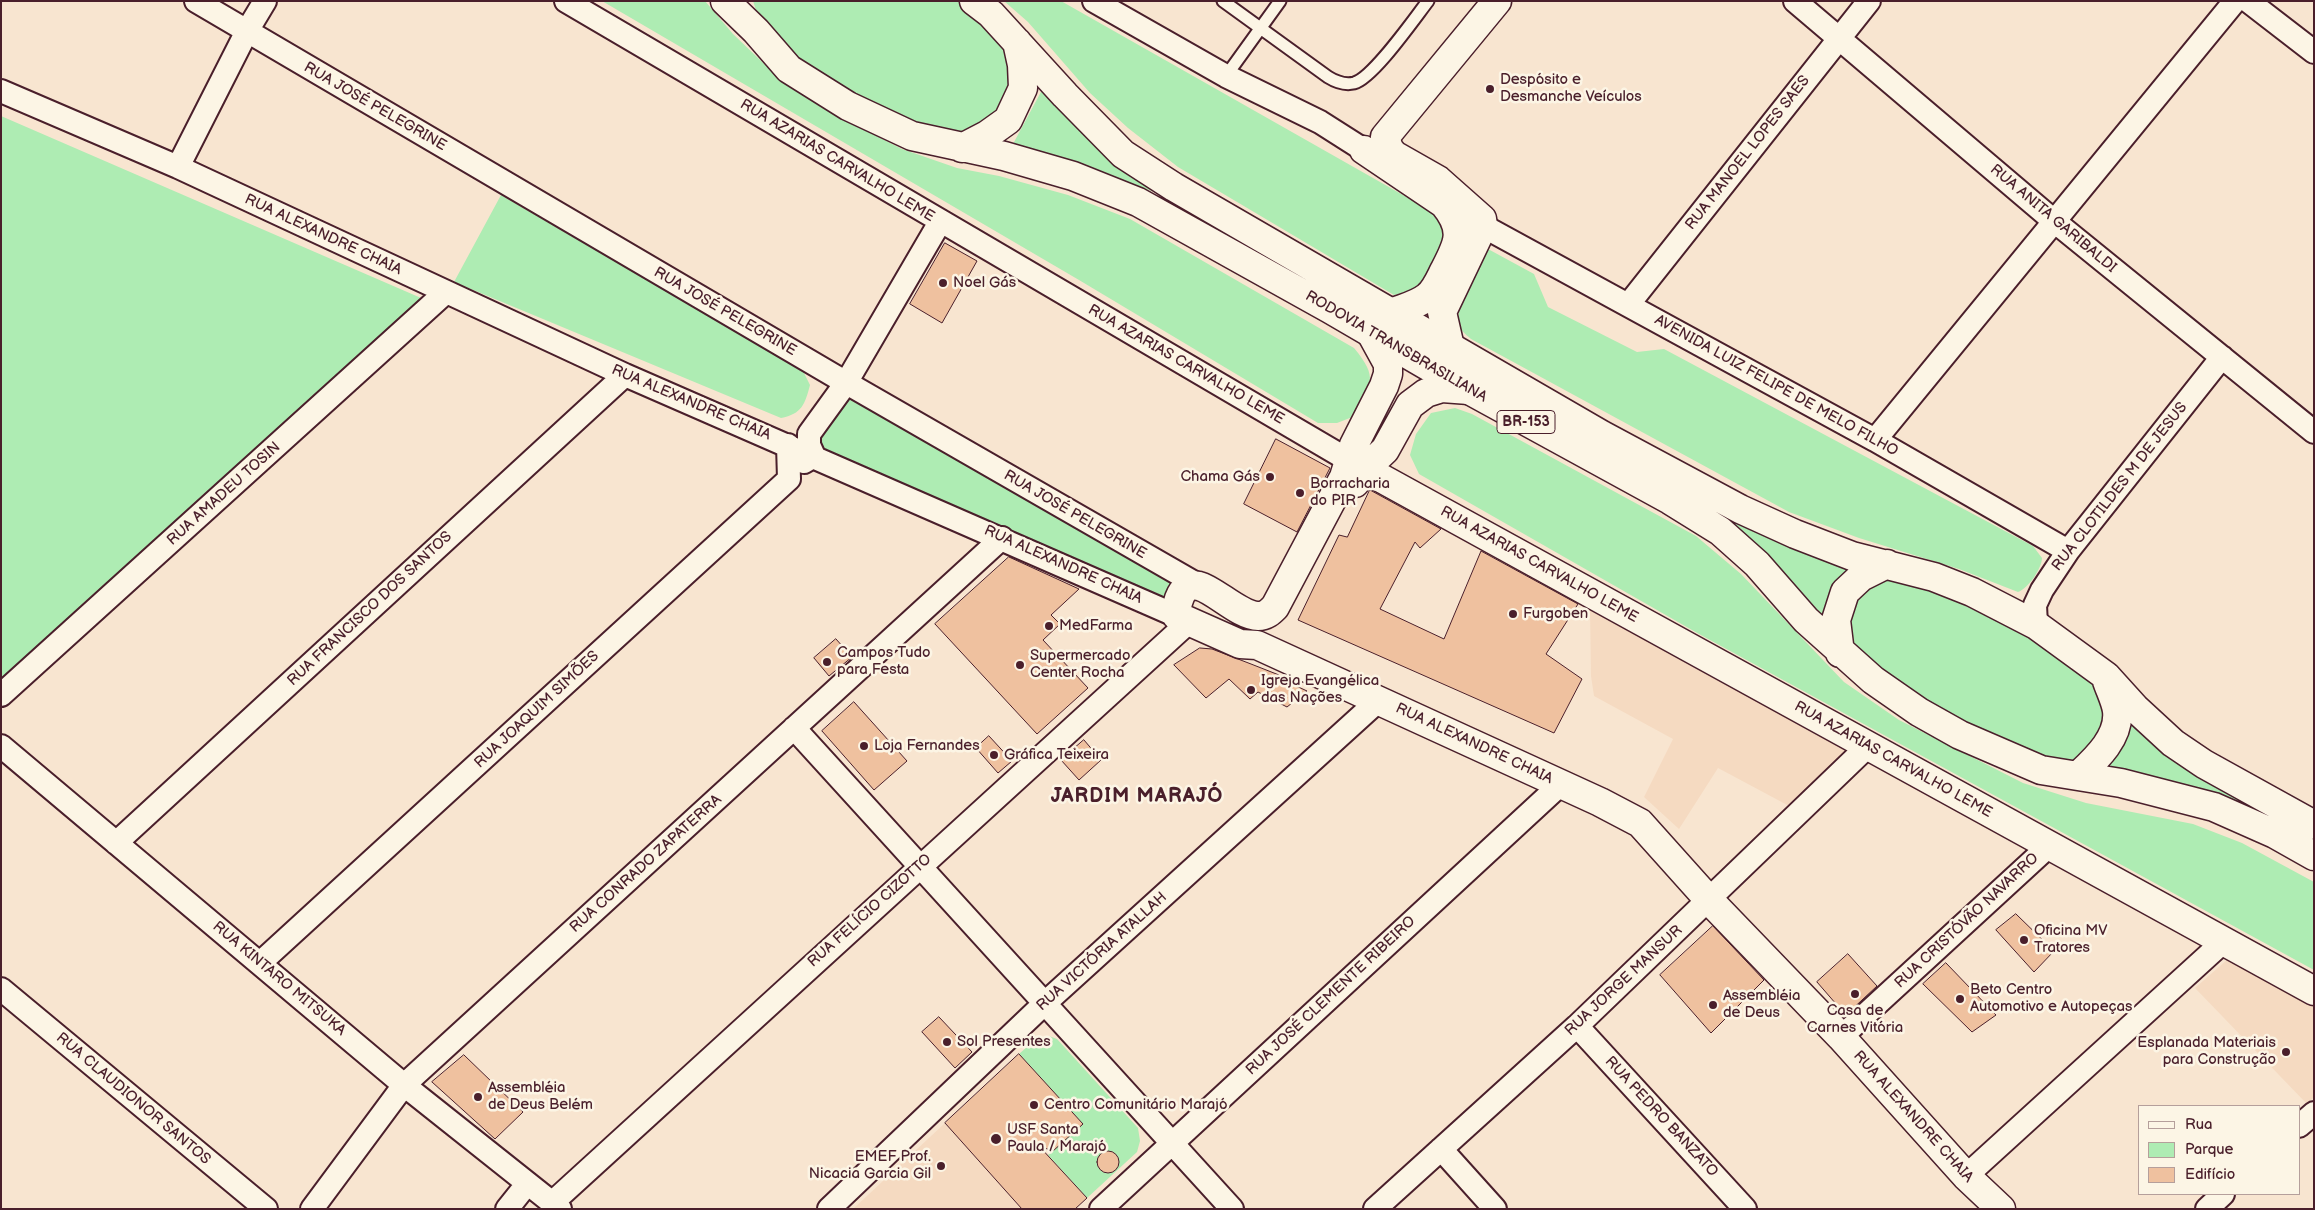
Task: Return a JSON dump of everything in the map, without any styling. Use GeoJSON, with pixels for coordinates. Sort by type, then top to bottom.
{"type":"FeatureCollection","features":[{"type":"Feature","properties":{"kind":"main road","name":"RODOVIA TRANSBRASILIANA"},"geometry":{"type":"LineString","coordinates":[[724,1],[756,31],[790,69],[848,106],[912,136],[1004,156],[1072,176],[1138,202],[1372,333],[1469,390],[1670,500],[1720,531],[1757,564],[1806,620],[1840,653],[1892,693],[1960,735],[2041,770],[2079,775],[2173,795],[2214,807],[2275,834],[2314,856]]}},
{"type":"Feature","properties":{"kind":"main road"},"geometry":{"type":"LineString","coordinates":[[748,1],[756,31]]}},
{"type":"Feature","properties":{"kind":"main road","name":"RODOVIA TRANSBRASILIANA"},"geometry":{"type":"LineString","coordinates":[[974,1],[991,14],[1064,95],[1123,154],[1174,188],[1602,435],[1740,508],[1852,556],[1934,577],[1972,592],[2036,625],[2106,676],[2134,708],[2188,754],[2314,825]]}},
{"type":"Feature","properties":{"kind":"main road"},"geometry":{"type":"LineString","coordinates":[[1391,313],[1418,303],[1436,287],[1458,243],[1458,231],[1453,215],[1444,204],[1366,132],[1472,1]]}},
{"type":"Feature","properties":{"kind":"main road"},"geometry":{"type":"LineString","coordinates":[[1381,147],[1497,1]]}},
{"type":"Feature","properties":{"kind":"main road"},"geometry":{"type":"LineString","coordinates":[[962,148],[987,135],[1008,120],[1023,88],[1022,65],[1016,42]]}},
{"type":"Feature","properties":{"kind":"main road"},"geometry":{"type":"LineString","coordinates":[[1381,147],[1438,180],[1480,215],[1483,226],[1442,312],[1450,347]]}},
{"type":"Feature","properties":{"kind":"main road"},"geometry":{"type":"LineString","coordinates":[[1257,645],[1278,630],[1353,485],[1358,465],[1354,445],[1384,386],[1388,374],[1385,354],[1372,333]]}},
{"type":"Feature","properties":{"kind":"main road"},"geometry":{"type":"LineString","coordinates":[[1358,465],[1385,450],[1410,405],[1426,394],[1442,388],[1469,390]]}},
{"type":"Feature","properties":{"kind":"main road","name":"RUA JOSÉ PELEGRINE"},"geometry":{"type":"LineString","coordinates":[[1206,590],[1257,616],[1269,614],[1275,607],[1344,477],[1358,465]]}},
{"type":"Feature","properties":{"kind":"main road","name":"RUA AZARIAS CARVALHO LEME"},"geometry":{"type":"LineString","coordinates":[[1358,465],[2314,991]]}},
{"type":"Feature","properties":{"kind":"main road"},"geometry":{"type":"LineString","coordinates":[[1840,653],[1836,620],[1845,592],[1861,577],[1887,564]]}},
{"type":"Feature","properties":{"kind":"main road"},"geometry":{"type":"LineString","coordinates":[[1188,621],[1177,603],[1181,594],[1189,587],[1206,590]]}},
{"type":"Feature","properties":{"kind":"main road","name":"RUA ALEXANDRE CHAIA"},"geometry":{"type":"LineString","coordinates":[[1188,621],[1240,644],[1257,645],[1561,784],[1640,823],[1709,900],[1841,1037],[1966,1176],[2001,1209]]}},
{"type":"Feature","properties":{"kind":"main road"},"geometry":{"type":"LineString","coordinates":[[2079,775],[2098,757],[2112,736],[2117,712],[2106,676]]}},
{"type":"Feature","properties":{"kind":"street","name":"RUA JOSÉ PELEGRINE"},"geometry":{"type":"LineString","coordinates":[[196,1],[842,381],[1206,590]]}},
{"type":"Feature","properties":{"kind":"street"},"geometry":{"type":"LineString","coordinates":[[178,167],[247,31],[265,1]]}},
{"type":"Feature","properties":{"kind":"street","name":"RUA AZARIAS CARVALHO LEME"},"geometry":{"type":"LineString","coordinates":[[566,1],[1358,465]]}},
{"type":"Feature","properties":{"kind":"street"},"geometry":{"type":"LineString","coordinates":[[1094,1],[1226,76],[1320,122],[1381,147]]}},
{"type":"Feature","properties":{"kind":"street","name":"RUA ANITA GARIBALDI"},"geometry":{"type":"LineString","coordinates":[[1795,1],[2054,221],[2314,432]]}},
{"type":"Feature","properties":{"kind":"street","name":"RUA MANOEL LOPES SAES"},"geometry":{"type":"LineString","coordinates":[[1628,305],[1869,1]]}},
{"type":"Feature","properties":{"kind":"street"},"geometry":{"type":"LineString","coordinates":[[1875,440],[2234,1]]}},
{"type":"Feature","properties":{"kind":"street"},"geometry":{"type":"LineString","coordinates":[[2248,1],[2314,52]]}},
{"type":"Feature","properties":{"kind":"street","name":"RUA ALEXANDRE CHAIA"},"geometry":{"type":"LineString","coordinates":[[1,91],[178,167],[624,375],[814,456],[1188,621]]}},
{"type":"Feature","properties":{"kind":"street"},"geometry":{"type":"LineString","coordinates":[[814,456],[808,445],[809,434],[937,220]]}},
{"type":"Feature","properties":{"kind":"street","name":"AVENIDA LUIZ FELIPE DE MELO FILHO"},"geometry":{"type":"LineString","coordinates":[[1483,226],[1875,440],[2068,551]]}},
{"type":"Feature","properties":{"kind":"street","name":"RUA AMADEU TOSIN"},"geometry":{"type":"LineString","coordinates":[[1,695],[446,292]]}},
{"type":"Feature","properties":{"kind":"street","name":"RUA CLOTILDES M DE JESUS"},"geometry":{"type":"LineString","coordinates":[[2036,625],[2035,604],[2068,551],[2222,357]]}},
{"type":"Feature","properties":{"kind":"street","name":"RUA FRANCISCO DOS SANTOS"},"geometry":{"type":"LineString","coordinates":[[116,843],[624,375]]}},
{"type":"Feature","properties":{"kind":"street"},"geometry":{"type":"LineString","coordinates":[[789,479],[788,445],[842,381]]}},
{"type":"Feature","properties":{"kind":"street","name":"RUA JOAQUIM SIMÕES"},"geometry":{"type":"LineString","coordinates":[[260,963],[789,479],[796,468],[814,456]]}},
{"type":"Feature","properties":{"kind":"street","name":"RUA CONRADO ZAPATERRA"},"geometry":{"type":"LineString","coordinates":[[312,1209],[404,1085],[1002,538]]}},
{"type":"Feature","properties":{"kind":"street","name":"RUA FELÍCIO CIZOTTO"},"geometry":{"type":"LineString","coordinates":[[556,1206],[920,866],[1188,621]]}},
{"type":"Feature","properties":{"kind":"street","name":"RUA VICTÓRIA ATALLAH"},"geometry":{"type":"LineString","coordinates":[[829,1209],[1044,1004],[1379,700]]}},
{"type":"Feature","properties":{"kind":"street"},"geometry":{"type":"LineString","coordinates":[[794,728],[1232,1209]]}},
{"type":"Feature","properties":{"kind":"street","name":"RUA KINTARO MITSUKA"},"geometry":{"type":"LineString","coordinates":[[1,746],[404,1085],[556,1206]]}},
{"type":"Feature","properties":{"kind":"street","name":"RUA JORGE MANSUR"},"geometry":{"type":"LineString","coordinates":[[1375,1209],[1577,1026],[1868,746]]}},
{"type":"Feature","properties":{"kind":"street","name":"RUA JOSÉ CLEMENTE RIBEIRO"},"geometry":{"type":"LineString","coordinates":[[1101,1209],[1561,784]]}},
{"type":"Feature","properties":{"kind":"street","name":"RUA CRISTÓVÃO NAVARRO"},"geometry":{"type":"LineString","coordinates":[[1841,1037],[2050,845]]}},
{"type":"Feature","properties":{"kind":"street"},"geometry":{"type":"LineString","coordinates":[[1966,1176],[2223,942]]}},
{"type":"Feature","properties":{"kind":"street","name":"RUA CLAUDIONOR SANTOS"},"geometry":{"type":"LineString","coordinates":[[1,989],[266,1209]]}},
{"type":"Feature","properties":{"kind":"street","name":"RUA PEDRO BANZATO"},"geometry":{"type":"LineString","coordinates":[[1577,1026],[1745,1209]]}},
{"type":"Feature","properties":{"kind":"street"},"geometry":{"type":"LineString","coordinates":[[2300,1125],[2314,1113]]}},
{"type":"Feature","properties":{"kind":"street"},"geometry":{"type":"LineString","coordinates":[[1440,1149],[1495,1209]]}},
{"type":"Feature","properties":{"kind":"street"},"geometry":{"type":"LineString","coordinates":[[507,1209],[527,1184]]}},
{"type":"Feature","properties":{"kind":"street"},"geometry":{"type":"LineString","coordinates":[[2206,1209],[2222,1195]]}},
{"type":"Feature","properties":{"kind":"lane"},"geometry":{"type":"LineString","coordinates":[[1223,1],[1336,82],[1354,83],[1369,74],[1428,1]]}},
{"type":"Feature","properties":{"kind":"lane"},"geometry":{"type":"LineString","coordinates":[[1226,76],[1280,1]]}},
{"type":"Feature","properties":{"kind":"shaded area","name":"Furgoben"},"geometry":{"type":"Polygon","coordinates":[[[1590,608],[1849,751],[1791,807],[1718,768],[1679,829],[1644,797],[1673,739],[1594,696],[1591,676],[1590,608]]]}},
{"type":"Feature","properties":{"kind":"shaded area","name":"Esplanada Materiais para Construção"},"geometry":{"type":"Polygon","coordinates":[[[2228,959],[2314,1006],[2314,1097],[2307,1104],[2195,988],[2228,959]]]}},
{"type":"Feature","properties":{"kind":"shaded area","name":"EMEF Prof. Nicacia Garcia Gil"},"geometry":{"type":"Polygon","coordinates":[[[945,1123],[1022,1209],[853,1209],[945,1123]]]}},
{"type":"Feature","properties":{"kind":"green space"},"geometry":{"type":"Polygon","coordinates":[[[602,1],[705,1],[733,34],[782,81],[843,119],[902,149],[957,168],[999,176],[1068,195],[1130,219],[1354,348],[1362,358],[1370,374],[1368,388],[1355,416],[1337,423],[1318,423],[1079,280],[602,1]]]}},
{"type":"Feature","properties":{"kind":"green space"},"geometry":{"type":"Polygon","coordinates":[[[753,1],[962,1],[1005,43],[1014,79],[1005,107],[989,126],[959,135],[908,123],[847,92],[798,60],[760,22],[753,1]]]}},
{"type":"Feature","properties":{"kind":"green space"},"geometry":{"type":"Polygon","coordinates":[[[1004,1],[1061,1],[1440,216],[1446,239],[1433,268],[1423,282],[1406,292],[1394,295],[1178,167],[1128,128],[1090,93],[1028,22],[1004,1]]]}},
{"type":"Feature","properties":{"kind":"green space"},"geometry":{"type":"Polygon","coordinates":[[[1042,90],[1161,194],[1013,144],[1042,90]]]}},
{"type":"Feature","properties":{"kind":"green space"},"geometry":{"type":"Polygon","coordinates":[[[1,116],[428,301],[1,682],[1,116]]]}},
{"type":"Feature","properties":{"kind":"green space"},"geometry":{"type":"Polygon","coordinates":[[[501,195],[803,371],[810,385],[802,407],[794,414],[781,418],[454,282],[501,195]]]}},
{"type":"Feature","properties":{"kind":"green space"},"geometry":{"type":"Polygon","coordinates":[[[1488,249],[1534,274],[1548,307],[1637,352],[1664,349],[2033,546],[2042,558],[2037,572],[2030,583],[2018,592],[1959,569],[1859,538],[1789,512],[1471,339],[1460,326],[1458,314],[1488,249]]]}},
{"type":"Feature","properties":{"kind":"green space"},"geometry":{"type":"Polygon","coordinates":[[[844,396],[851,397],[1177,581],[1168,602],[823,450],[818,445],[818,435],[844,396]]]}},
{"type":"Feature","properties":{"kind":"green space"},"geometry":{"type":"Polygon","coordinates":[[[1455,408],[1472,414],[1696,536],[1741,574],[1844,682],[1899,720],[2023,783],[2086,803],[2193,824],[2242,843],[2314,882],[2314,970],[1699,634],[1419,474],[1410,455],[1416,434],[1431,413],[1455,408]]]}},
{"type":"Feature","properties":{"kind":"green space"},"geometry":{"type":"Polygon","coordinates":[[[1713,513],[1856,570],[1826,622],[1713,513]]]}},
{"type":"Feature","properties":{"kind":"green space"},"geometry":{"type":"Polygon","coordinates":[[[1881,574],[1906,578],[2001,615],[2100,683],[2107,732],[2075,764],[2056,763],[1924,705],[1855,653],[1844,618],[1851,597],[1881,574]]]}},
{"type":"Feature","properties":{"kind":"green space"},"geometry":{"type":"Polygon","coordinates":[[[2131,720],[2206,778],[2279,823],[2106,769],[2116,756],[2131,720]]]}},
{"type":"Feature","properties":{"kind":"green space"},"geometry":{"type":"Polygon","coordinates":[[[1049,1036],[1057,1039],[1138,1128],[1140,1141],[1137,1152],[1087,1198],[1048,1155],[1083,1124],[1019,1054],[1036,1039],[1049,1036]]]}},
{"type":"Feature","properties":{"kind":"building","name":"Noel Gás"},"geometry":{"type":"Polygon","coordinates":[[[945,243],[977,261],[942,323],[910,304],[945,243]]]}},
{"type":"Feature","properties":{"kind":"building"},"geometry":{"type":"Polygon","coordinates":[[[1276,439],[1330,468],[1297,532],[1244,504],[1276,439]]]}},
{"type":"Feature","properties":{"kind":"building","name":"Furgoben"},"geometry":{"type":"Polygon","coordinates":[[[1370,490],[1441,529],[1420,548],[1415,542],[1380,609],[1444,639],[1481,551],[1578,604],[1546,654],[1582,679],[1554,733],[1298,620],[1339,535],[1347,537],[1370,490]]]}},
{"type":"Feature","properties":{"kind":"building","name":"Supermercado Center Rocha"},"geometry":{"type":"Polygon","coordinates":[[[1009,557],[1079,589],[1051,615],[1060,624],[1043,640],[1088,688],[1037,734],[935,624],[1009,557]]]}},
{"type":"Feature","properties":{"kind":"building"},"geometry":{"type":"Polygon","coordinates":[[[836,639],[852,657],[829,676],[814,658],[836,639]]]}},
{"type":"Feature","properties":{"kind":"building"},"geometry":{"type":"Polygon","coordinates":[[[1200,648],[1212,649],[1279,675],[1277,677],[1307,691],[1287,707],[1258,692],[1250,699],[1229,679],[1206,698],[1174,665],[1200,648]]]}},
{"type":"Feature","properties":{"kind":"building","name":"Loja Fernandes"},"geometry":{"type":"Polygon","coordinates":[[[854,702],[907,761],[874,790],[822,731],[854,702]]]}},
{"type":"Feature","properties":{"kind":"building","name":"Gráfica Teixeira"},"geometry":{"type":"Polygon","coordinates":[[[989,736],[1012,761],[998,773],[976,748],[989,736]]]}},
{"type":"Feature","properties":{"kind":"building"},"geometry":{"type":"Polygon","coordinates":[[[1084,740],[1101,760],[1079,780],[1061,760],[1084,740]]]}},
{"type":"Feature","properties":{"kind":"building","name":"Oficina MV Tratores"},"geometry":{"type":"Polygon","coordinates":[[[2016,914],[2054,951],[2034,972],[1996,930],[2016,914]]]}},
{"type":"Feature","properties":{"kind":"building","name":"Assembléia de Deus"},"geometry":{"type":"Polygon","coordinates":[[[1713,926],[1764,980],[1711,1033],[1660,975],[1713,926]]]}},
{"type":"Feature","properties":{"kind":"building"},"geometry":{"type":"Polygon","coordinates":[[[1848,954],[1877,986],[1847,1014],[1843,1012],[1817,982],[1848,954]]]}},
{"type":"Feature","properties":{"kind":"building","name":"Beto Centro Automotivo e Autopeças"},"geometry":{"type":"Polygon","coordinates":[[[1946,963],[1996,1015],[1972,1032],[1923,984],[1946,963]]]}},
{"type":"Feature","properties":{"kind":"building","name":"Sol Presentes"},"geometry":{"type":"Polygon","coordinates":[[[939,1017],[972,1052],[955,1068],[922,1032],[939,1017]]]}},
{"type":"Feature","properties":{"kind":"building","name":"USF Santa Paula / Marajó"},"geometry":{"type":"Polygon","coordinates":[[[1019,1054],[1083,1124],[1053,1151],[1039,1146],[1087,1198],[1075,1209],[1022,1209],[945,1123],[1019,1054]]]}},
{"type":"Feature","properties":{"kind":"building","name":"Assembléia de Deus Belém"},"geometry":{"type":"Polygon","coordinates":[[[464,1055],[523,1112],[495,1139],[432,1082],[464,1055]]]}},
{"type":"Feature","properties":{"kind":"building"},"geometry":{"type":"Polygon","coordinates":[[[1108,1151],[1116,1154],[1119,1162],[1116,1170],[1108,1173],[1100,1170],[1097,1162],[1100,1154],[1108,1151]]]}},
{"type":"Feature","properties":{"kind":"place","name":"Despósito e Desmanche Veículos"},"geometry":{"type":"Point","coordinates":[1490,89]}},
{"type":"Feature","properties":{"kind":"place","name":"Noel Gás"},"geometry":{"type":"Point","coordinates":[943,283]}},
{"type":"Feature","properties":{"kind":"place","name":"Chama Gás"},"geometry":{"type":"Point","coordinates":[1270,477]}},
{"type":"Feature","properties":{"kind":"place","name":"Borracharia do PIR"},"geometry":{"type":"Point","coordinates":[1300,493]}},
{"type":"Feature","properties":{"kind":"place","name":"Furgoben"},"geometry":{"type":"Point","coordinates":[1513,614]}},
{"type":"Feature","properties":{"kind":"place","name":"MedFarma"},"geometry":{"type":"Point","coordinates":[1049,626]}},
{"type":"Feature","properties":{"kind":"place","name":"Campos Tudo para Festa"},"geometry":{"type":"Point","coordinates":[827,662]}},
{"type":"Feature","properties":{"kind":"place","name":"Supermercado Center Rocha"},"geometry":{"type":"Point","coordinates":[1020,665]}},
{"type":"Feature","properties":{"kind":"place","name":"Igreja Evangélica das Nações"},"geometry":{"type":"Point","coordinates":[1251,690]}},
{"type":"Feature","properties":{"kind":"place","name":"Loja Fernandes"},"geometry":{"type":"Point","coordinates":[864,746]}},
{"type":"Feature","properties":{"kind":"place","name":"Gráfica Teixeira"},"geometry":{"type":"Point","coordinates":[994,755]}},
{"type":"Feature","properties":{"kind":"place","name":"Oficina MV Tratores"},"geometry":{"type":"Point","coordinates":[2024,940]}},
{"type":"Feature","properties":{"kind":"place","name":"Casa de Carnes Vitória"},"geometry":{"type":"Point","coordinates":[1855,994]}},
{"type":"Feature","properties":{"kind":"place","name":"Beto Centro Automotivo e Autopeças"},"geometry":{"type":"Point","coordinates":[1960,999]}},
{"type":"Feature","properties":{"kind":"place","name":"Assembléia de Deus"},"geometry":{"type":"Point","coordinates":[1713,1005]}},
{"type":"Feature","properties":{"kind":"place","name":"Sol Presentes"},"geometry":{"type":"Point","coordinates":[947,1042]}},
{"type":"Feature","properties":{"kind":"place","name":"Esplanada Materiais para Construção"},"geometry":{"type":"Point","coordinates":[2286,1052]}},
{"type":"Feature","properties":{"kind":"place","name":"Assembléia de Deus Belém"},"geometry":{"type":"Point","coordinates":[478,1097]}},
{"type":"Feature","properties":{"kind":"place","name":"Centro Comunitário Marajó"},"geometry":{"type":"Point","coordinates":[1034,1105]}},
{"type":"Feature","properties":{"kind":"place","name":"USF Santa Paula / Marajó"},"geometry":{"type":"Point","coordinates":[996,1139]}},
{"type":"Feature","properties":{"kind":"place","name":"EMEF Prof. Nicacia Garcia Gil"},"geometry":{"type":"Point","coordinates":[941,1166]}},
{"type":"Feature","properties":{"kind":"district","name":"JARDIM MARAJÓ"},"geometry":{"type":"Point","coordinates":[1137,797]}}]}
